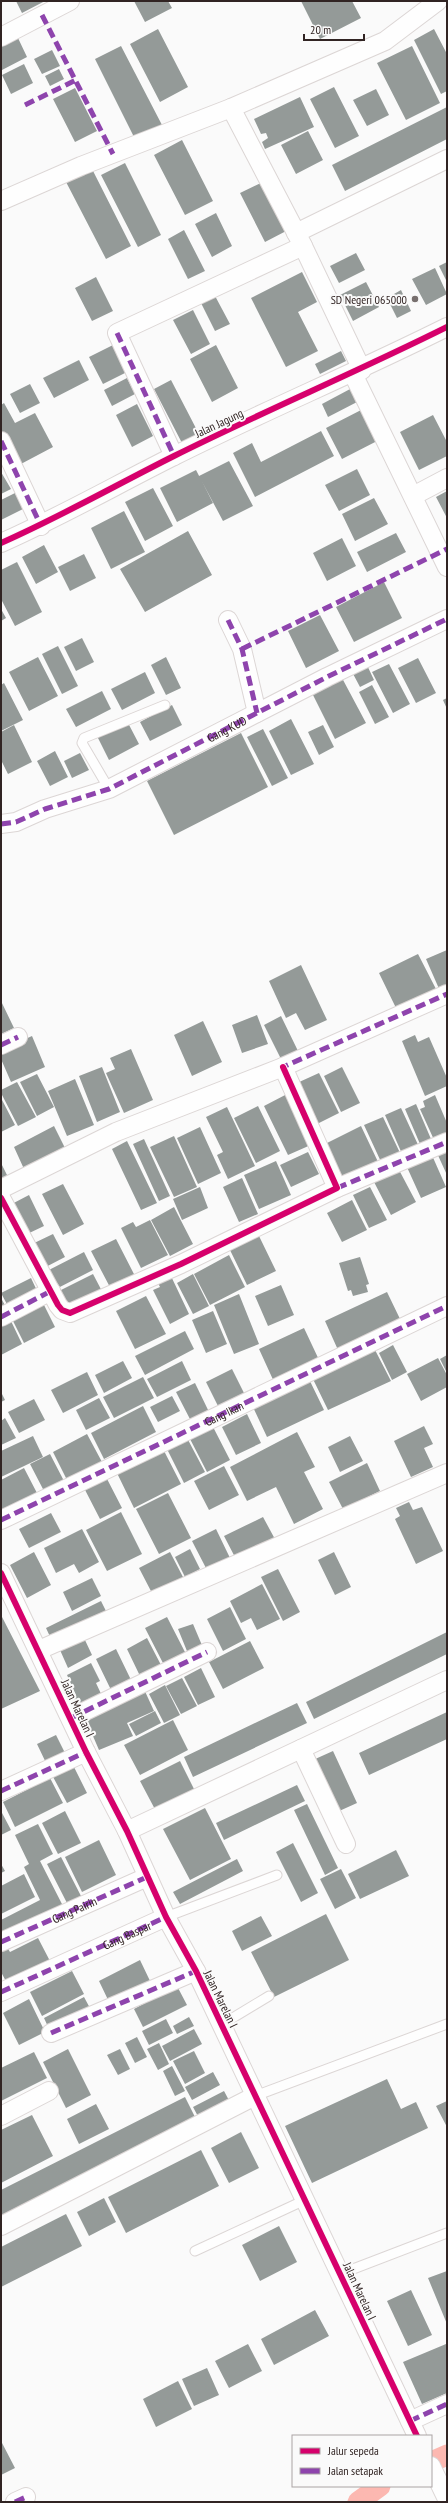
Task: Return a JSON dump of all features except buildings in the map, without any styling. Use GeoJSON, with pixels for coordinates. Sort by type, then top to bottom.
{"type":"FeatureCollection","features":[{"type":"Feature","properties":{"kind":"street"},"geometry":{"type":"LineString","coordinates":[[1,36],[70,1]]}},
{"type":"Feature","properties":{"kind":"street"},"geometry":{"type":"LineString","coordinates":[[1,201],[81,166],[231,108],[385,41],[438,1]]}},
{"type":"Feature","properties":{"kind":"street"},"geometry":{"type":"LineString","coordinates":[[231,108],[299,240],[413,496],[447,567]]}},
{"type":"Feature","properties":{"kind":"street"},"geometry":{"type":"LineString","coordinates":[[174,456],[117,333],[299,240],[447,159]]}},
{"type":"Feature","properties":{"kind":"street","name":"Jalan Jagung"},"geometry":{"type":"LineString","coordinates":[[1,543],[41,526],[174,456],[358,372],[447,327]]}},
{"type":"Feature","properties":{"kind":"street"},"geometry":{"type":"LineString","coordinates":[[1,441],[41,526]]}},
{"type":"Feature","properties":{"kind":"street"},"geometry":{"type":"LineString","coordinates":[[413,496],[447,478]]}},
{"type":"Feature","properties":{"kind":"street","name":"Gang KUD"},"geometry":{"type":"LineString","coordinates":[[1,824],[16,822],[45,809],[109,789],[447,618]]}},
{"type":"Feature","properties":{"kind":"street"},"geometry":{"type":"LineString","coordinates":[[228,620],[242,649],[257,713]]}},
{"type":"Feature","properties":{"kind":"street"},"geometry":{"type":"LineString","coordinates":[[1,1190],[116,1132],[283,1067],[447,994]]}},
{"type":"Feature","properties":{"kind":"street"},"geometry":{"type":"LineString","coordinates":[[1,1045],[18,1037]]}},
{"type":"Feature","properties":{"kind":"street"},"geometry":{"type":"LineString","coordinates":[[283,1067],[337,1188]]}},
{"type":"Feature","properties":{"kind":"street"},"geometry":{"type":"LineString","coordinates":[[1,1198],[62,1310],[70,1313],[182,1264],[337,1188],[447,1142]]}},
{"type":"Feature","properties":{"kind":"street"},"geometry":{"type":"LineString","coordinates":[[1,1317],[51,1291]]}},
{"type":"Feature","properties":{"kind":"street","name":"Gang Ikan"},"geometry":{"type":"LineString","coordinates":[[1,1520],[447,1306]]}},
{"type":"Feature","properties":{"kind":"street"},"geometry":{"type":"LineString","coordinates":[[39,1650],[447,1473]]}},
{"type":"Feature","properties":{"kind":"street","name":"Jalan Marelan I"},"geometry":{"type":"LineString","coordinates":[[1,1573],[39,1650],[86,1752],[127,1831],[166,1916],[196,1971],[414,2430]]}},
{"type":"Feature","properties":{"kind":"street"},"geometry":{"type":"LineString","coordinates":[[71,1718],[207,1652]]}},
{"type":"Feature","properties":{"kind":"street"},"geometry":{"type":"LineString","coordinates":[[127,1831],[447,1680]]}},
{"type":"Feature","properties":{"kind":"street"},"geometry":{"type":"LineString","coordinates":[[301,1749],[346,1844]]}},
{"type":"Feature","properties":{"kind":"street"},"geometry":{"type":"LineString","coordinates":[[1,1792],[86,1752]]}},
{"type":"Feature","properties":{"kind":"street","name":"Gang Pairin"},"geometry":{"type":"LineString","coordinates":[[1,1942],[147,1876]]}},
{"type":"Feature","properties":{"kind":"street","name":"Gang Baspar"},"geometry":{"type":"LineString","coordinates":[[1,1992],[166,1916]]}},
{"type":"Feature","properties":{"kind":"street"},"geometry":{"type":"LineString","coordinates":[[51,2033],[196,1971]]}},
{"type":"Feature","properties":{"kind":"street"},"geometry":{"type":"LineString","coordinates":[[1,2116],[50,2091]]}},
{"type":"Feature","properties":{"kind":"street"},"geometry":{"type":"LineString","coordinates":[[1,2226],[255,2096]]}},
{"type":"Feature","properties":{"kind":"street"},"geometry":{"type":"LineString","coordinates":[[414,2430],[447,2404]]}},
{"type":"Feature","properties":{"kind":"street"},"geometry":{"type":"LineString","coordinates":[[432,2468],[447,2499]]}},
{"type":"Feature","properties":{"kind":"lane"},"geometry":{"type":"LineString","coordinates":[[109,789],[87,754],[82,743],[84,738],[165,705]]}},
{"type":"Feature","properties":{"kind":"lane","name":"Gang Baspar"},"geometry":{"type":"LineString","coordinates":[[166,1916],[277,1875]]}},
{"type":"Feature","properties":{"kind":"lane"},"geometry":{"type":"LineString","coordinates":[[221,2025],[269,1996]]}},
{"type":"Feature","properties":{"kind":"lane"},"geometry":{"type":"LineString","coordinates":[[255,2096],[447,2024]]}},
{"type":"Feature","properties":{"kind":"lane"},"geometry":{"type":"LineString","coordinates":[[195,2251],[305,2200]]}},
{"type":"Feature","properties":{"kind":"lane"},"geometry":{"type":"LineString","coordinates":[[340,2274],[447,2233]]}},
{"type":"Feature","properties":{"kind":"waterway"},"geometry":{"type":"LineString","coordinates":[[432,2462],[447,2455]]}},
{"type":"Feature","properties":{"kind":"waterway"},"geometry":{"type":"LineString","coordinates":[[358,2502],[379,2487]]}},
{"type":"Feature","properties":{"kind":"marked path"},"geometry":{"type":"LineString","coordinates":[[42,15],[113,154]]}},
{"type":"Feature","properties":{"kind":"marked path"},"geometry":{"type":"LineString","coordinates":[[25,105],[76,80]]}},
{"type":"Feature","properties":{"kind":"marked path"},"geometry":{"type":"LineString","coordinates":[[117,333],[174,456]]}},
{"type":"Feature","properties":{"kind":"marked path"},"geometry":{"type":"LineString","coordinates":[[1,441],[41,526]]}},
{"type":"Feature","properties":{"kind":"marked path"},"geometry":{"type":"LineString","coordinates":[[242,649],[447,549]]}},
{"type":"Feature","properties":{"kind":"marked path"},"geometry":{"type":"LineString","coordinates":[[1,824],[16,822],[45,809],[109,789],[327,677],[447,619]]}},
{"type":"Feature","properties":{"kind":"marked path"},"geometry":{"type":"LineString","coordinates":[[228,620],[242,649],[257,713]]}},
{"type":"Feature","properties":{"kind":"marked path"},"geometry":{"type":"LineString","coordinates":[[285,1071],[283,1067],[447,994]]}},
{"type":"Feature","properties":{"kind":"marked path"},"geometry":{"type":"LineString","coordinates":[[1,1045],[18,1037]]}},
{"type":"Feature","properties":{"kind":"marked path"},"geometry":{"type":"LineString","coordinates":[[337,1188],[447,1142]]}},
{"type":"Feature","properties":{"kind":"marked path"},"geometry":{"type":"LineString","coordinates":[[1,1317],[51,1291]]}},
{"type":"Feature","properties":{"kind":"marked path"},"geometry":{"type":"LineString","coordinates":[[1,1520],[447,1306]]}},
{"type":"Feature","properties":{"kind":"marked path"},"geometry":{"type":"LineString","coordinates":[[71,1718],[207,1652]]}},
{"type":"Feature","properties":{"kind":"marked path"},"geometry":{"type":"LineString","coordinates":[[1,1791],[86,1752]]}},
{"type":"Feature","properties":{"kind":"marked path"},"geometry":{"type":"LineString","coordinates":[[1,1942],[147,1877]]}},
{"type":"Feature","properties":{"kind":"marked path"},"geometry":{"type":"LineString","coordinates":[[1,1992],[166,1917]]}},
{"type":"Feature","properties":{"kind":"marked path"},"geometry":{"type":"LineString","coordinates":[[51,2033],[196,1971]]}},
{"type":"Feature","properties":{"kind":"marked path"},"geometry":{"type":"LineString","coordinates":[[410,2421],[447,2404]]}},
{"type":"Feature","properties":{"kind":"marked path"},"geometry":{"type":"LineString","coordinates":[[15,2502],[26,2497]]}},
{"type":"Feature","properties":{"kind":"cycle path"},"geometry":{"type":"LineString","coordinates":[[1,543],[66,512],[208,439],[447,327]]}},
{"type":"Feature","properties":{"kind":"cycle path"},"geometry":{"type":"LineString","coordinates":[[1,1198],[58,1305],[62,1310],[70,1313],[181,1264],[337,1188],[283,1067]]}},
{"type":"Feature","properties":{"kind":"cycle path"},"geometry":{"type":"LineString","coordinates":[[1,1573],[86,1752],[127,1831],[166,1917],[196,1971],[417,2435]]}},
{"type":"Feature","properties":{"kind":"place","name":"SD Negeri 065000"},"geometry":{"type":"Point","coordinates":[415,299]}}]}
